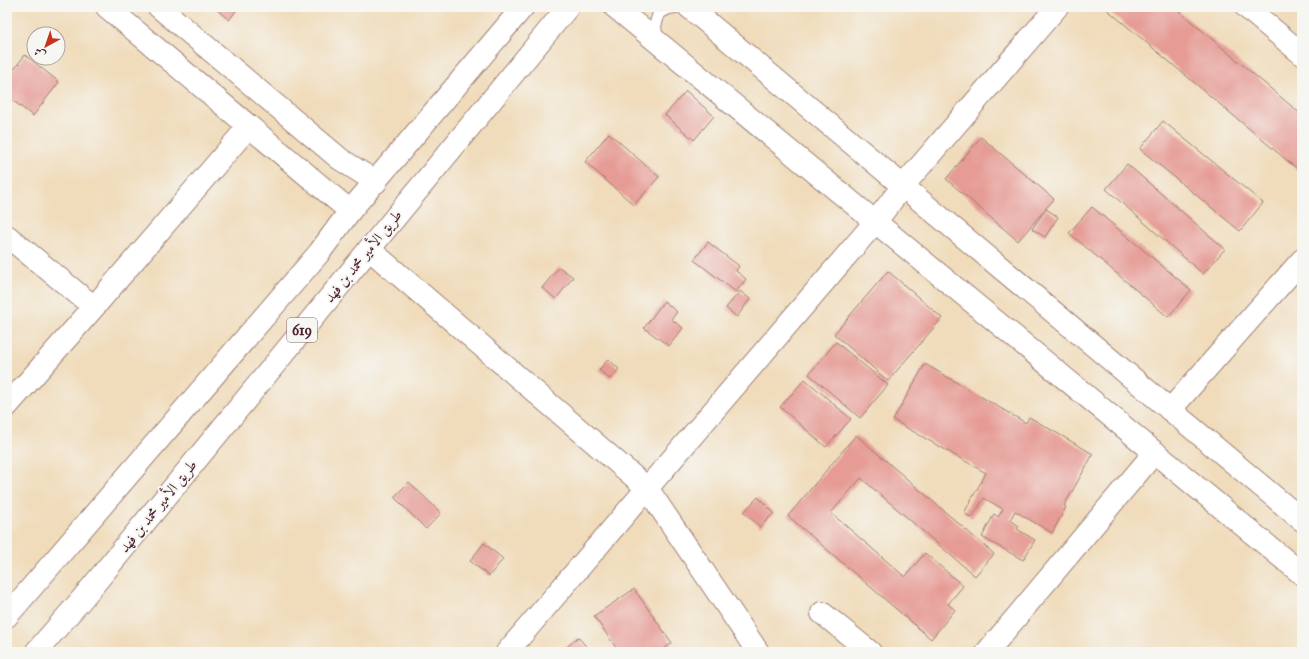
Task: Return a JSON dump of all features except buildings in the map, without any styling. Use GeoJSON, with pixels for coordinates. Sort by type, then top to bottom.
{"type":"FeatureCollection","features":[{"type":"Feature","properties":{"kind":"main road"},"geometry":{"type":"LineString","coordinates":[[107,7],[350,211]]}},
{"type":"Feature","properties":{"kind":"main road"},"geometry":{"type":"LineString","coordinates":[[160,7],[340,159],[376,182]]}},
{"type":"Feature","properties":{"kind":"main road","name":"619"},"geometry":{"type":"LineString","coordinates":[[7,616],[319,253],[350,211],[523,7]]}},
{"type":"Feature","properties":{"kind":"main road","name":"طريق الأمير محمد بن فهد"},"geometry":{"type":"LineString","coordinates":[[36,652],[82,599],[568,7]]}},
{"type":"Feature","properties":{"kind":"main road"},"geometry":{"type":"LineString","coordinates":[[616,7],[1302,574]]}},
{"type":"Feature","properties":{"kind":"main road"},"geometry":{"type":"LineString","coordinates":[[689,7],[1302,520]]}},
{"type":"Feature","properties":{"kind":"main road"},"geometry":{"type":"LineString","coordinates":[[507,652],[1057,7]]}},
{"type":"Feature","properties":{"kind":"main road"},"geometry":{"type":"LineString","coordinates":[[1246,7],[1302,54]]}},
{"type":"Feature","properties":{"kind":"main road"},"geometry":{"type":"LineString","coordinates":[[7,406],[94,308],[249,126]]}},
{"type":"Feature","properties":{"kind":"main road"},"geometry":{"type":"LineString","coordinates":[[7,236],[94,308]]}},
{"type":"Feature","properties":{"kind":"main road"},"geometry":{"type":"LineString","coordinates":[[369,249],[647,488],[758,652]]}},
{"type":"Feature","properties":{"kind":"main road"},"geometry":{"type":"LineString","coordinates":[[1170,410],[1302,260]]}},
{"type":"Feature","properties":{"kind":"main road"},"geometry":{"type":"LineString","coordinates":[[987,652],[1155,452]]}},
{"type":"Feature","properties":{"kind":"main road"},"geometry":{"type":"LineString","coordinates":[[822,614],[870,652]]}},
{"type":"Feature","properties":{"kind":"lane"},"geometry":{"type":"LineString","coordinates":[[657,41],[656,26],[659,13],[675,7]]}}]}
